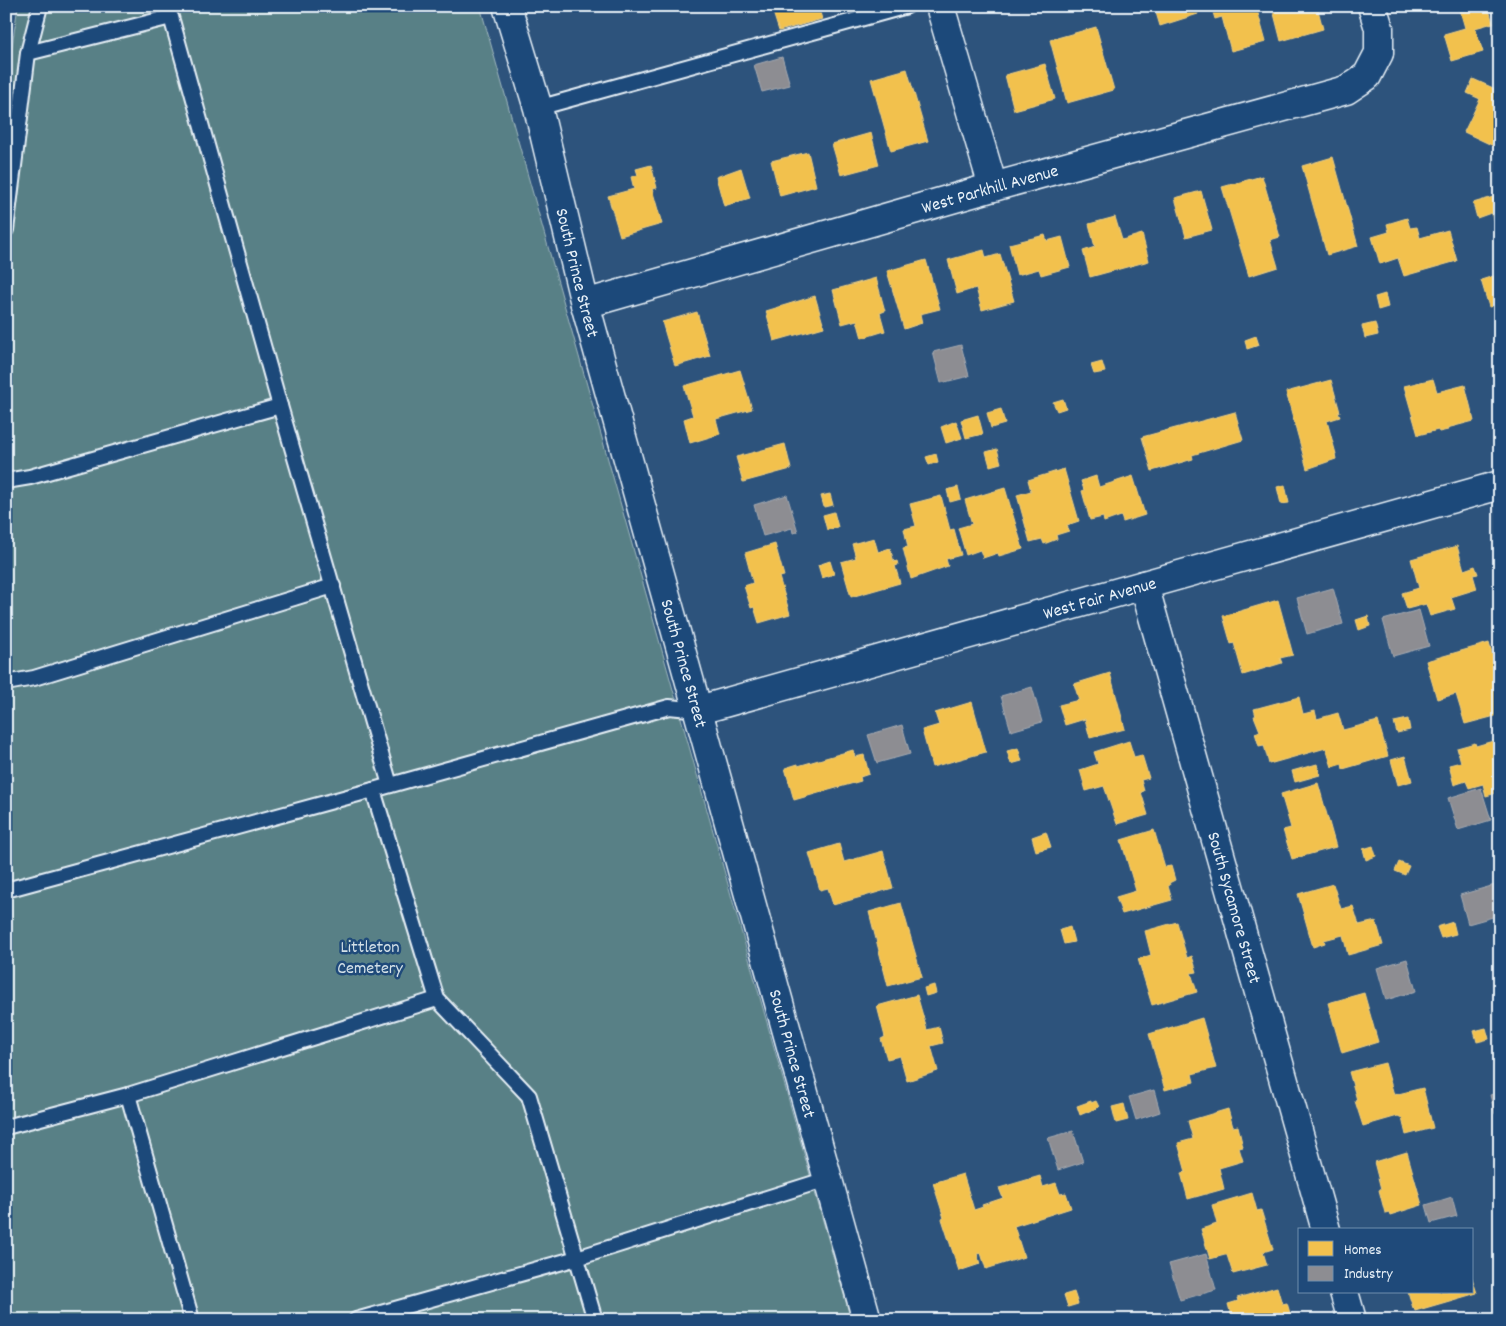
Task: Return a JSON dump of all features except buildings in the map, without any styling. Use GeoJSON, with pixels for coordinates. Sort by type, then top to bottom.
{"type":"FeatureCollection","features":[{"type":"Feature","properties":{"kind":"street","name":"South Prince Street"},"geometry":{"type":"LineString","coordinates":[[507,6],[538,108],[585,304],[867,1320]]}},
{"type":"Feature","properties":{"kind":"street"},"geometry":{"type":"LineString","coordinates":[[940,6],[993,187]]}},
{"type":"Feature","properties":{"kind":"street","name":"West Parkhill Avenue"},"geometry":{"type":"LineString","coordinates":[[585,304],[993,187],[1346,90],[1368,76],[1379,53],[1379,28],[1372,6]]}},
{"type":"Feature","properties":{"kind":"street","name":"West Fair Avenue"},"geometry":{"type":"LineString","coordinates":[[699,710],[1500,485]]}},
{"type":"Feature","properties":{"kind":"street","name":"South Sycamore Street"},"geometry":{"type":"LineString","coordinates":[[1144,585],[1325,1228]]}},
{"type":"Feature","properties":{"kind":"street"},"geometry":{"type":"LineString","coordinates":[[1345,1294],[1352,1320]]}},
{"type":"Feature","properties":{"kind":"lane"},"geometry":{"type":"LineString","coordinates":[[6,230],[28,54],[40,6]]}},
{"type":"Feature","properties":{"kind":"lane"},"geometry":{"type":"LineString","coordinates":[[538,108],[908,6]]}},
{"type":"Feature","properties":{"kind":"lane"},"geometry":{"type":"LineString","coordinates":[[28,54],[171,17],[280,406],[390,786]]}},
{"type":"Feature","properties":{"kind":"lane"},"geometry":{"type":"LineString","coordinates":[[6,481],[30,477],[280,406]]}},
{"type":"Feature","properties":{"kind":"lane"},"geometry":{"type":"LineString","coordinates":[[6,683],[34,678],[333,586]]}},
{"type":"Feature","properties":{"kind":"lane"},"geometry":{"type":"LineString","coordinates":[[6,890],[390,786],[669,707],[699,710]]}},
{"type":"Feature","properties":{"kind":"lane"},"geometry":{"type":"LineString","coordinates":[[373,790],[437,999],[529,1096],[595,1320]]}},
{"type":"Feature","properties":{"kind":"lane"},"geometry":{"type":"LineString","coordinates":[[6,1127],[128,1095],[437,999]]}},
{"type":"Feature","properties":{"kind":"lane"},"geometry":{"type":"LineString","coordinates":[[128,1095],[192,1320]]}},
{"type":"Feature","properties":{"kind":"lane"},"geometry":{"type":"LineString","coordinates":[[356,1320],[577,1258],[828,1179]]}},
{"type":"Feature","properties":{"kind":"green space","name":"Littleton Cemetery"},"geometry":{"type":"Polygon","coordinates":[[[18,6],[480,6],[851,1320],[6,1320],[6,86],[18,6]]]}}]}
